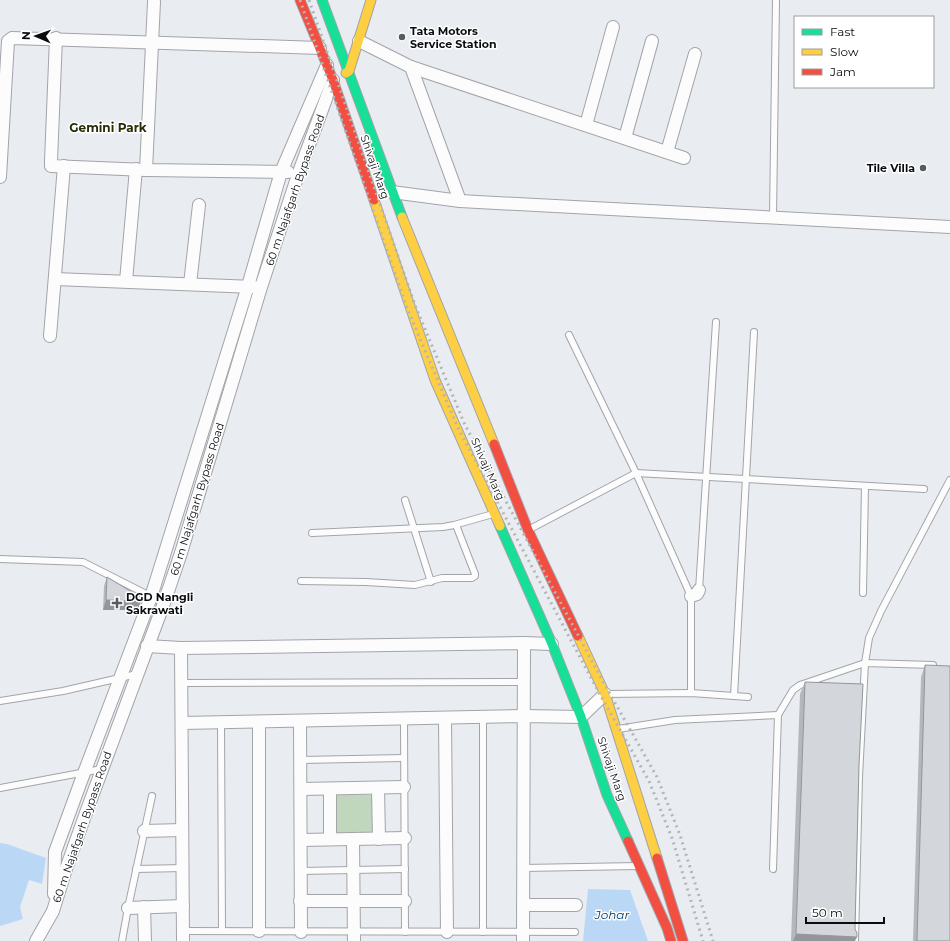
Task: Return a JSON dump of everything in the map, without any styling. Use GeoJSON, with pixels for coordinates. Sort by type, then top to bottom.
{"type":"FeatureCollection","features":[{"type":"Feature","properties":{"kind":"main road","name":"Shivaji Marg"},"geometry":{"type":"LineString","coordinates":[[300,0],[333,80],[435,380],[552,644],[581,717],[607,795],[667,928],[670,941]]}},
{"type":"Feature","properties":{"kind":"main road","name":"Shivaji Marg"},"geometry":{"type":"LineString","coordinates":[[322,0],[392,192],[528,530],[605,694],[683,941]]}},
{"type":"Feature","properties":{"kind":"main road"},"geometry":{"type":"LineString","coordinates":[[333,80],[349,71],[371,0]]}},
{"type":"Feature","properties":{"kind":"main road","name":"60 m Najafgarh Bypass Road"},"geometry":{"type":"LineString","coordinates":[[327,65],[342,53]]}},
{"type":"Feature","properties":{"kind":"street"},"geometry":{"type":"LineString","coordinates":[[126,281],[141,170],[154,2]]}},
{"type":"Feature","properties":{"kind":"street"},"geometry":{"type":"LineString","coordinates":[[586,125],[614,27]]}},
{"type":"Feature","properties":{"kind":"street"},"geometry":{"type":"LineString","coordinates":[[0,177],[8,41],[12,38],[56,38],[152,43],[320,48]]}},
{"type":"Feature","properties":{"kind":"street"},"geometry":{"type":"LineString","coordinates":[[56,38],[51,166],[141,170],[299,172]]}},
{"type":"Feature","properties":{"kind":"street"},"geometry":{"type":"LineString","coordinates":[[359,41],[411,67],[684,158]]}},
{"type":"Feature","properties":{"kind":"street"},"geometry":{"type":"LineString","coordinates":[[626,138],[652,41]]}},
{"type":"Feature","properties":{"kind":"street"},"geometry":{"type":"LineString","coordinates":[[667,152],[695,54]]}},
{"type":"Feature","properties":{"kind":"street","name":"60 m Najafgarh Bypass Road"},"geometry":{"type":"LineString","coordinates":[[53,911],[55,852],[151,596],[248,286],[280,172],[327,65]]}},
{"type":"Feature","properties":{"kind":"street"},"geometry":{"type":"LineString","coordinates":[[411,67],[460,201]]}},
{"type":"Feature","properties":{"kind":"street","name":"60 m Najafgarh Bypass Road"},"geometry":{"type":"LineString","coordinates":[[53,911],[66,869],[181,553],[262,287],[299,172],[333,80]]}},
{"type":"Feature","properties":{"kind":"street"},"geometry":{"type":"LineString","coordinates":[[50,336],[64,166]]}},
{"type":"Feature","properties":{"kind":"street"},"geometry":{"type":"LineString","coordinates":[[392,192],[460,201],[950,227]]}},
{"type":"Feature","properties":{"kind":"street"},"geometry":{"type":"LineString","coordinates":[[190,284],[199,206]]}},
{"type":"Feature","properties":{"kind":"street"},"geometry":{"type":"LineString","coordinates":[[55,280],[126,281],[262,287]]}},
{"type":"Feature","properties":{"kind":"street"},"geometry":{"type":"LineString","coordinates":[[523,937],[524,643]]}},
{"type":"Feature","properties":{"kind":"street"},"geometry":{"type":"LineString","coordinates":[[148,646],[181,648],[524,643],[552,644]]}},
{"type":"Feature","properties":{"kind":"street"},"geometry":{"type":"LineString","coordinates":[[181,648],[183,936]]}},
{"type":"Feature","properties":{"kind":"street"},"geometry":{"type":"LineString","coordinates":[[182,723],[524,716],[581,717],[605,694]]}},
{"type":"Feature","properties":{"kind":"street"},"geometry":{"type":"LineString","coordinates":[[445,718],[447,932]]}},
{"type":"Feature","properties":{"kind":"street"},"geometry":{"type":"LineString","coordinates":[[300,721],[301,932]]}},
{"type":"Feature","properties":{"kind":"street"},"geometry":{"type":"LineString","coordinates":[[259,722],[259,931]]}},
{"type":"Feature","properties":{"kind":"street"},"geometry":{"type":"LineString","coordinates":[[301,789],[404,787]]}},
{"type":"Feature","properties":{"kind":"street"},"geometry":{"type":"LineString","coordinates":[[378,788],[379,839]]}},
{"type":"Feature","properties":{"kind":"street"},"geometry":{"type":"LineString","coordinates":[[330,789],[330,839]]}},
{"type":"Feature","properties":{"kind":"street"},"geometry":{"type":"LineString","coordinates":[[144,831],[182,830]]}},
{"type":"Feature","properties":{"kind":"street"},"geometry":{"type":"LineString","coordinates":[[301,840],[405,838]]}},
{"type":"Feature","properties":{"kind":"street"},"geometry":{"type":"LineString","coordinates":[[353,839],[354,936]]}},
{"type":"Feature","properties":{"kind":"street"},"geometry":{"type":"LineString","coordinates":[[300,901],[405,901]]}},
{"type":"Feature","properties":{"kind":"street"},"geometry":{"type":"LineString","coordinates":[[523,904],[576,905]]}},
{"type":"Feature","properties":{"kind":"street"},"geometry":{"type":"LineString","coordinates":[[128,908],[183,906]]}},
{"type":"Feature","properties":{"kind":"street"},"geometry":{"type":"LineString","coordinates":[[144,907],[145,941]]}},
{"type":"Feature","properties":{"kind":"street"},"geometry":{"type":"LineString","coordinates":[[36,941],[53,911]]}},
{"type":"Feature","properties":{"kind":"lane"},"geometry":{"type":"LineString","coordinates":[[772,217],[776,0]]}},
{"type":"Feature","properties":{"kind":"lane"},"geometry":{"type":"LineString","coordinates":[[690,693],[695,593],[707,477],[716,322]]}},
{"type":"Feature","properties":{"kind":"lane"},"geometry":{"type":"LineString","coordinates":[[734,696],[754,332]]}},
{"type":"Feature","properties":{"kind":"lane"},"geometry":{"type":"LineString","coordinates":[[569,336],[695,593]]}},
{"type":"Feature","properties":{"kind":"lane"},"geometry":{"type":"LineString","coordinates":[[528,530],[636,473],[924,489]]}},
{"type":"Feature","properties":{"kind":"lane"},"geometry":{"type":"LineString","coordinates":[[855,941],[859,777],[865,663],[870,638],[881,611],[950,480]]}},
{"type":"Feature","properties":{"kind":"lane"},"geometry":{"type":"LineString","coordinates":[[863,593],[865,486]]}},
{"type":"Feature","properties":{"kind":"lane"},"geometry":{"type":"LineString","coordinates":[[405,500],[431,582]]}},
{"type":"Feature","properties":{"kind":"lane"},"geometry":{"type":"LineString","coordinates":[[312,533],[443,527],[494,514]]}},
{"type":"Feature","properties":{"kind":"lane"},"geometry":{"type":"LineString","coordinates":[[301,581],[366,582],[414,585],[448,578],[472,578],[475,576],[456,524]]}},
{"type":"Feature","properties":{"kind":"lane"},"geometry":{"type":"LineString","coordinates":[[0,559],[83,562],[164,603]]}},
{"type":"Feature","properties":{"kind":"lane"},"geometry":{"type":"LineString","coordinates":[[773,869],[778,715],[793,690],[800,684],[865,663],[943,666]]}},
{"type":"Feature","properties":{"kind":"lane"},"geometry":{"type":"LineString","coordinates":[[0,701],[63,691],[137,674]]}},
{"type":"Feature","properties":{"kind":"lane"},"geometry":{"type":"LineString","coordinates":[[181,684],[524,682]]}},
{"type":"Feature","properties":{"kind":"lane"},"geometry":{"type":"LineString","coordinates":[[605,694],[690,693],[748,697]]}},
{"type":"Feature","properties":{"kind":"lane"},"geometry":{"type":"LineString","coordinates":[[616,729],[675,720],[778,715]]}},
{"type":"Feature","properties":{"kind":"lane"},"geometry":{"type":"LineString","coordinates":[[483,718],[483,932]]}},
{"type":"Feature","properties":{"kind":"lane"},"geometry":{"type":"LineString","coordinates":[[404,719],[405,932]]}},
{"type":"Feature","properties":{"kind":"lane"},"geometry":{"type":"LineString","coordinates":[[221,722],[222,931]]}},
{"type":"Feature","properties":{"kind":"lane"},"geometry":{"type":"LineString","coordinates":[[301,760],[404,758]]}},
{"type":"Feature","properties":{"kind":"lane"},"geometry":{"type":"LineString","coordinates":[[0,788],[102,769]]}},
{"type":"Feature","properties":{"kind":"lane"},"geometry":{"type":"LineString","coordinates":[[122,941],[152,796]]}},
{"type":"Feature","properties":{"kind":"lane"},"geometry":{"type":"LineString","coordinates":[[523,868],[639,866]]}},
{"type":"Feature","properties":{"kind":"lane"},"geometry":{"type":"LineString","coordinates":[[136,869],[183,868]]}},
{"type":"Feature","properties":{"kind":"lane"},"geometry":{"type":"LineString","coordinates":[[301,871],[405,869]]}},
{"type":"Feature","properties":{"kind":"lane"},"geometry":{"type":"LineString","coordinates":[[183,936],[222,931],[301,932],[354,936],[405,932],[483,932],[523,937],[575,932]]}},
{"type":"Feature","properties":{"kind":"green space"},"geometry":{"type":"Polygon","coordinates":[[[334,795],[375,795],[375,832],[334,833],[334,795]]]}},
{"type":"Feature","properties":{"kind":"water"},"geometry":{"type":"Polygon","coordinates":[[[0,843],[7,844],[46,858],[42,884],[29,880],[20,907],[23,919],[0,926],[0,843]]]}},
{"type":"Feature","properties":{"kind":"water","name":"Johar"},"geometry":{"type":"Polygon","coordinates":[[[588,889],[630,890],[648,941],[583,941],[588,889]]]}},
{"type":"Feature","properties":{"kind":"building"},"geometry":{"type":"Polygon","coordinates":[[[107,577],[142,598],[141,601],[106,600],[107,577]]]}},
{"type":"Feature","properties":{"kind":"building"},"geometry":{"type":"Polygon","coordinates":[[[925,665],[950,666],[950,941],[917,941],[925,665]]]}},
{"type":"Feature","properties":{"kind":"building"},"geometry":{"type":"Polygon","coordinates":[[[805,682],[863,684],[859,765],[855,929],[857,937],[796,934],[805,682]]]}},
{"type":"Feature","properties":{"kind":"railway"},"geometry":{"type":"LineString","coordinates":[[300,0],[407,308],[458,428],[598,691],[649,781],[672,838],[703,941]]}},
{"type":"Feature","properties":{"kind":"railway"},"geometry":{"type":"LineString","coordinates":[[309,0],[415,305],[465,425],[606,687],[657,777],[680,835],[713,941]]}},
{"type":"Feature","properties":{"kind":"traffic: fast"},"geometry":{"type":"LineString","coordinates":[[322,0],[402,217]]}},
{"type":"Feature","properties":{"kind":"traffic: fast"},"geometry":{"type":"LineString","coordinates":[[500,526],[552,644],[581,717],[607,795],[628,841]]}},
{"type":"Feature","properties":{"kind":"traffic: slow"},"geometry":{"type":"LineString","coordinates":[[346,73],[349,71],[371,0]]}},
{"type":"Feature","properties":{"kind":"traffic: slow"},"geometry":{"type":"LineString","coordinates":[[374,200],[435,380],[500,526]]}},
{"type":"Feature","properties":{"kind":"traffic: slow"},"geometry":{"type":"LineString","coordinates":[[402,217],[494,444]]}},
{"type":"Feature","properties":{"kind":"traffic: slow"},"geometry":{"type":"LineString","coordinates":[[578,636],[605,694],[657,858]]}},
{"type":"Feature","properties":{"kind":"traffic: jam"},"geometry":{"type":"LineString","coordinates":[[300,0],[333,80],[374,200]]}},
{"type":"Feature","properties":{"kind":"traffic: jam"},"geometry":{"type":"LineString","coordinates":[[494,444],[528,530],[578,636]]}},
{"type":"Feature","properties":{"kind":"traffic: jam"},"geometry":{"type":"LineString","coordinates":[[628,841],[667,928],[671,941]]}},
{"type":"Feature","properties":{"kind":"traffic: jam"},"geometry":{"type":"LineString","coordinates":[[657,858],[683,941]]}},
{"type":"Feature","properties":{"kind":"place","name":"Tata Motors Service Station"},"geometry":{"type":"Point","coordinates":[402,37]}},
{"type":"Feature","properties":{"kind":"place","name":"Tile Villa"},"geometry":{"type":"Point","coordinates":[923,168]}},
{"type":"Feature","properties":{"kind":"place","name":"DGD Nangli Sakrawati"},"geometry":{"type":"Point","coordinates":[117,603]}},
{"type":"Feature","properties":{"kind":"district","name":"Gemini Park"},"geometry":{"type":"Point","coordinates":[108,128]}}]}
